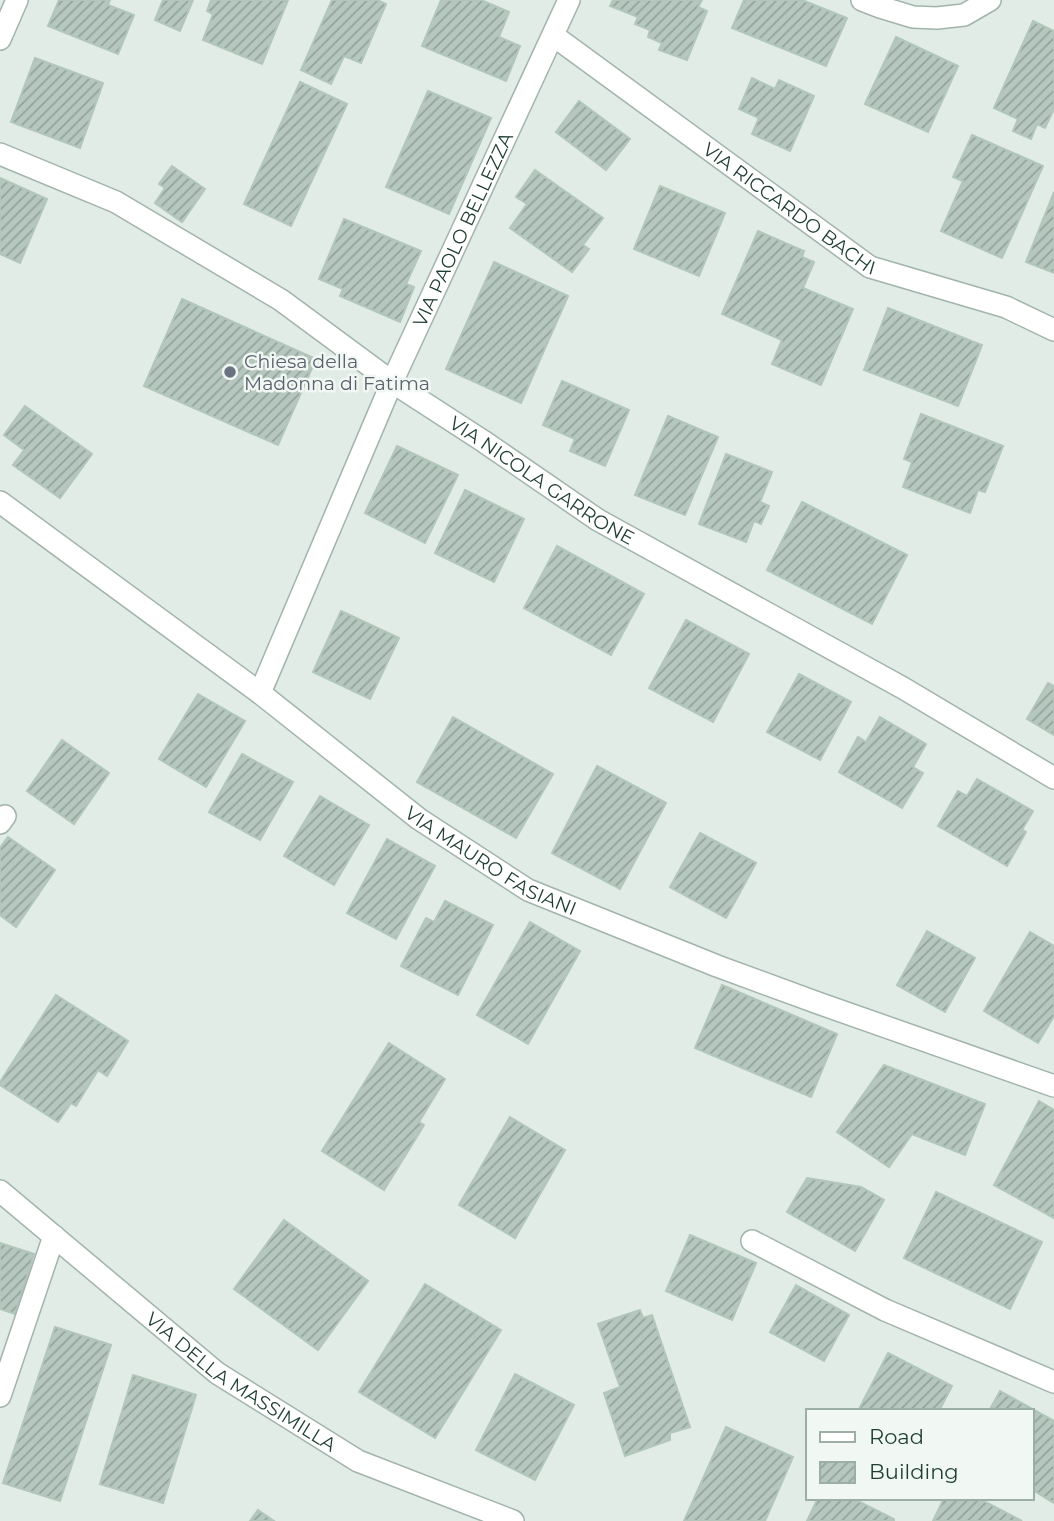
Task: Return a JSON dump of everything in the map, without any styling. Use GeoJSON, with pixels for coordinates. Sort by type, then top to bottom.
{"type":"FeatureCollection","features":[{"type":"Feature","properties":{"kind":"street"},"geometry":{"type":"LineString","coordinates":[[0,39],[17,0]]}},
{"type":"Feature","properties":{"kind":"street","name":"VIA PAOLO BELLEZZA"},"geometry":{"type":"LineString","coordinates":[[260,693],[392,382],[569,0]]}},
{"type":"Feature","properties":{"kind":"street"},"geometry":{"type":"LineString","coordinates":[[862,0],[913,17],[937,18],[964,15],[990,0]]}},
{"type":"Feature","properties":{"kind":"street","name":"VIA RICCARDO BACHI"},"geometry":{"type":"LineString","coordinates":[[554,36],[870,267],[1006,307],[1054,330]]}},
{"type":"Feature","properties":{"kind":"street","name":"VIA NICOLA GARRONE"},"geometry":{"type":"LineString","coordinates":[[0,154],[116,202],[281,300],[392,382],[598,520],[903,688],[1054,778]]}},
{"type":"Feature","properties":{"kind":"street","name":"VIA MAURO FASIANI"},"geometry":{"type":"LineString","coordinates":[[0,502],[260,693],[419,819],[528,890],[717,966],[1054,1086]]}},
{"type":"Feature","properties":{"kind":"street","name":"VIA DELLA MASSIMILLA"},"geometry":{"type":"LineString","coordinates":[[0,1191],[217,1373],[358,1461],[513,1521]]}},
{"type":"Feature","properties":{"kind":"street"},"geometry":{"type":"LineString","coordinates":[[0,1396],[54,1236]]}},
{"type":"Feature","properties":{"kind":"street"},"geometry":{"type":"LineString","coordinates":[[752,1241],[885,1310],[1054,1382]]}},
{"type":"Feature","properties":{"kind":"building"},"geometry":{"type":"Polygon","coordinates":[[[59,0],[110,0],[108,5],[134,15],[118,54],[48,26],[59,0]]]}},
{"type":"Feature","properties":{"kind":"building"},"geometry":{"type":"Polygon","coordinates":[[[163,0],[193,0],[180,31],[155,20],[163,0]]]}},
{"type":"Feature","properties":{"kind":"building"},"geometry":{"type":"Polygon","coordinates":[[[211,0],[288,0],[262,64],[203,40],[213,14],[207,11],[211,0]]]}},
{"type":"Feature","properties":{"kind":"building"},"geometry":{"type":"Polygon","coordinates":[[[332,0],[377,0],[386,4],[361,63],[344,56],[331,84],[301,70],[332,0]]]}},
{"type":"Feature","properties":{"kind":"building"},"geometry":{"type":"Polygon","coordinates":[[[441,0],[481,0],[509,12],[499,37],[520,46],[506,81],[422,46],[441,0]]]}},
{"type":"Feature","properties":{"kind":"building"},"geometry":{"type":"Polygon","coordinates":[[[613,0],[702,0],[698,7],[707,11],[687,60],[659,50],[662,43],[648,37],[650,30],[635,24],[638,17],[610,6],[613,0]]]}},
{"type":"Feature","properties":{"kind":"building"},"geometry":{"type":"Polygon","coordinates":[[[744,0],[802,0],[847,18],[826,66],[732,28],[744,0]]]}},
{"type":"Feature","properties":{"kind":"building"},"geometry":{"type":"Polygon","coordinates":[[[1033,21],[1054,31],[1054,109],[1045,128],[1037,124],[1031,139],[1013,131],[1018,119],[994,108],[1033,21]]]}},
{"type":"Feature","properties":{"kind":"building"},"geometry":{"type":"Polygon","coordinates":[[[896,37],[958,66],[928,132],[865,104],[896,37]]]}},
{"type":"Feature","properties":{"kind":"building"},"geometry":{"type":"Polygon","coordinates":[[[35,58],[103,83],[80,148],[11,122],[35,58]]]}},
{"type":"Feature","properties":{"kind":"building"},"geometry":{"type":"Polygon","coordinates":[[[752,78],[775,89],[779,80],[814,96],[790,151],[752,134],[759,118],[739,109],[752,78]]]}},
{"type":"Feature","properties":{"kind":"building"},"geometry":{"type":"Polygon","coordinates":[[[300,82],[347,104],[291,226],[244,204],[300,82]]]}},
{"type":"Feature","properties":{"kind":"building"},"geometry":{"type":"Polygon","coordinates":[[[428,91],[491,118],[449,214],[386,187],[428,91]]]}},
{"type":"Feature","properties":{"kind":"building"},"geometry":{"type":"Polygon","coordinates":[[[579,101],[630,139],[606,170],[556,132],[579,101]]]}},
{"type":"Feature","properties":{"kind":"building"},"geometry":{"type":"Polygon","coordinates":[[[972,135],[1043,166],[1002,258],[941,231],[963,181],[953,177],[972,135]]]}},
{"type":"Feature","properties":{"kind":"building"},"geometry":{"type":"Polygon","coordinates":[[[172,166],[205,189],[182,222],[155,203],[165,188],[159,184],[172,166]]]}},
{"type":"Feature","properties":{"kind":"building"},"geometry":{"type":"Polygon","coordinates":[[[535,170],[603,218],[583,245],[589,249],[572,272],[510,228],[527,204],[516,197],[535,170]]]}},
{"type":"Feature","properties":{"kind":"building"},"geometry":{"type":"Polygon","coordinates":[[[0,178],[47,199],[20,263],[0,254],[0,178]]]}},
{"type":"Feature","properties":{"kind":"building"},"geometry":{"type":"Polygon","coordinates":[[[660,186],[725,213],[699,276],[634,249],[660,186]]]}},
{"type":"Feature","properties":{"kind":"building"},"geometry":{"type":"Polygon","coordinates":[[[1054,192],[1054,273],[1026,262],[1054,192]]]}},
{"type":"Feature","properties":{"kind":"building"},"geometry":{"type":"Polygon","coordinates":[[[344,219],[421,251],[406,284],[414,287],[400,322],[340,296],[343,289],[319,279],[344,219]]]}},
{"type":"Feature","properties":{"kind":"building"},"geometry":{"type":"Polygon","coordinates":[[[758,231],[804,251],[802,257],[814,262],[803,288],[853,309],[821,385],[772,364],[782,340],[722,314],[758,231]]]}},
{"type":"Feature","properties":{"kind":"building"},"geometry":{"type":"Polygon","coordinates":[[[494,262],[568,296],[521,403],[446,369],[494,262]]]}},
{"type":"Feature","properties":{"kind":"building","name":"Chiesa della Madonna di Fatima"},"geometry":{"type":"Polygon","coordinates":[[[182,299],[316,359],[278,445],[144,386],[182,299]]]}},
{"type":"Feature","properties":{"kind":"building"},"geometry":{"type":"Polygon","coordinates":[[[888,308],[982,345],[958,406],[864,370],[888,308]]]}},
{"type":"Feature","properties":{"kind":"building"},"geometry":{"type":"Polygon","coordinates":[[[562,381],[629,410],[605,466],[570,451],[575,439],[543,425],[562,381]]]}},
{"type":"Feature","properties":{"kind":"building"},"geometry":{"type":"Polygon","coordinates":[[[25,406],[92,454],[60,498],[13,465],[24,450],[4,435],[25,406]]]}},
{"type":"Feature","properties":{"kind":"building"},"geometry":{"type":"Polygon","coordinates":[[[921,414],[1003,446],[985,492],[978,490],[970,513],[903,487],[912,462],[904,459],[921,414]]]}},
{"type":"Feature","properties":{"kind":"building"},"geometry":{"type":"Polygon","coordinates":[[[668,416],[718,437],[685,515],[635,495],[668,416]]]}},
{"type":"Feature","properties":{"kind":"building"},"geometry":{"type":"Polygon","coordinates":[[[397,446],[458,475],[425,543],[365,513],[397,446]]]}},
{"type":"Feature","properties":{"kind":"building"},"geometry":{"type":"Polygon","coordinates":[[[726,454],[772,472],[760,502],[769,506],[761,524],[754,521],[746,542],[699,524],[726,454]]]}},
{"type":"Feature","properties":{"kind":"building"},"geometry":{"type":"Polygon","coordinates":[[[465,490],[524,519],[494,582],[435,553],[465,490]]]}},
{"type":"Feature","properties":{"kind":"building"},"geometry":{"type":"Polygon","coordinates":[[[802,502],[907,555],[872,624],[767,570],[802,502]]]}},
{"type":"Feature","properties":{"kind":"building"},"geometry":{"type":"Polygon","coordinates":[[[557,546],[644,594],[611,655],[524,608],[557,546]]]}},
{"type":"Feature","properties":{"kind":"building"},"geometry":{"type":"Polygon","coordinates":[[[341,611],[399,638],[370,699],[313,672],[341,611]]]}},
{"type":"Feature","properties":{"kind":"building"},"geometry":{"type":"Polygon","coordinates":[[[686,620],[749,654],[713,722],[649,688],[686,620]]]}},
{"type":"Feature","properties":{"kind":"building"},"geometry":{"type":"Polygon","coordinates":[[[799,674],[851,702],[820,760],[767,732],[799,674]]]}},
{"type":"Feature","properties":{"kind":"building"},"geometry":{"type":"Polygon","coordinates":[[[1048,683],[1054,686],[1054,735],[1027,719],[1048,683]]]}},
{"type":"Feature","properties":{"kind":"building"},"geometry":{"type":"Polygon","coordinates":[[[198,694],[245,721],[206,787],[159,759],[198,694]]]}},
{"type":"Feature","properties":{"kind":"building"},"geometry":{"type":"Polygon","coordinates":[[[453,717],[553,774],[516,838],[417,782],[453,717]]]}},
{"type":"Feature","properties":{"kind":"building"},"geometry":{"type":"Polygon","coordinates":[[[880,717],[926,744],[913,767],[923,773],[902,808],[839,772],[858,737],[866,742],[880,717]]]}},
{"type":"Feature","properties":{"kind":"building"},"geometry":{"type":"Polygon","coordinates":[[[62,740],[109,773],[74,824],[27,791],[62,740]]]}},
{"type":"Feature","properties":{"kind":"building"},"geometry":{"type":"Polygon","coordinates":[[[242,754],[293,782],[260,840],[209,812],[242,754]]]}},
{"type":"Feature","properties":{"kind":"building"},"geometry":{"type":"Polygon","coordinates":[[[597,766],[666,803],[620,889],[552,853],[597,766]]]}},
{"type":"Feature","properties":{"kind":"building"},"geometry":{"type":"Polygon","coordinates":[[[977,779],[1033,811],[1022,830],[1026,832],[1007,866],[938,826],[958,791],[967,796],[977,779]]]}},
{"type":"Feature","properties":{"kind":"building"},"geometry":{"type":"Polygon","coordinates":[[[320,796],[369,825],[334,885],[284,856],[320,796]]]}},
{"type":"Feature","properties":{"kind":"building"},"geometry":{"type":"Polygon","coordinates":[[[700,833],[756,863],[726,918],[670,887],[700,833]]]}},
{"type":"Feature","properties":{"kind":"building"},"geometry":{"type":"Polygon","coordinates":[[[8,837],[55,870],[16,927],[0,915],[0,848],[8,837]]]}},
{"type":"Feature","properties":{"kind":"building"},"geometry":{"type":"Polygon","coordinates":[[[387,839],[435,866],[396,939],[347,913],[387,839]]]}},
{"type":"Feature","properties":{"kind":"building"},"geometry":{"type":"Polygon","coordinates":[[[445,901],[493,925],[458,995],[401,966],[426,918],[434,922],[445,901]]]}},
{"type":"Feature","properties":{"kind":"building"},"geometry":{"type":"Polygon","coordinates":[[[530,922],[580,951],[528,1044],[477,1015],[530,922]]]}},
{"type":"Feature","properties":{"kind":"building"},"geometry":{"type":"Polygon","coordinates":[[[927,931],[975,958],[945,1012],[897,985],[927,931]]]}},
{"type":"Feature","properties":{"kind":"building"},"geometry":{"type":"Polygon","coordinates":[[[1030,932],[1054,946],[1054,1016],[1038,1043],[984,1011],[1030,932]]]}},
{"type":"Feature","properties":{"kind":"building"},"geometry":{"type":"Polygon","coordinates":[[[722,985],[837,1034],[811,1097],[695,1048],[722,985]]]}},
{"type":"Feature","properties":{"kind":"building"},"geometry":{"type":"Polygon","coordinates":[[[56,995],[128,1041],[107,1076],[98,1070],[76,1106],[71,1103],[58,1122],[0,1085],[56,995]]]}},
{"type":"Feature","properties":{"kind":"building"},"geometry":{"type":"Polygon","coordinates":[[[389,1043],[445,1079],[419,1122],[424,1125],[384,1190],[322,1151],[389,1043]]]}},
{"type":"Feature","properties":{"kind":"building"},"geometry":{"type":"Polygon","coordinates":[[[884,1065],[985,1104],[965,1155],[912,1134],[889,1167],[837,1132],[884,1065]]]}},
{"type":"Feature","properties":{"kind":"building"},"geometry":{"type":"Polygon","coordinates":[[[1039,1101],[1054,1110],[1054,1218],[994,1185],[1039,1101]]]}},
{"type":"Feature","properties":{"kind":"building"},"geometry":{"type":"Polygon","coordinates":[[[510,1117],[565,1150],[515,1238],[459,1205],[510,1117]]]}},
{"type":"Feature","properties":{"kind":"building"},"geometry":{"type":"Polygon","coordinates":[[[807,1178],[861,1187],[884,1200],[855,1251],[787,1212],[807,1178]]]}},
{"type":"Feature","properties":{"kind":"building"},"geometry":{"type":"Polygon","coordinates":[[[936,1192],[1042,1242],[1010,1309],[904,1258],[936,1192]]]}},
{"type":"Feature","properties":{"kind":"building"},"geometry":{"type":"Polygon","coordinates":[[[284,1220],[368,1281],[318,1350],[234,1289],[284,1220]]]}},
{"type":"Feature","properties":{"kind":"building"},"geometry":{"type":"Polygon","coordinates":[[[690,1235],[756,1263],[732,1320],[666,1291],[690,1235]]]}},
{"type":"Feature","properties":{"kind":"building"},"geometry":{"type":"Polygon","coordinates":[[[0,1243],[34,1254],[15,1314],[0,1309],[0,1243]]]}},
{"type":"Feature","properties":{"kind":"building"},"geometry":{"type":"Polygon","coordinates":[[[425,1284],[501,1330],[435,1438],[359,1392],[425,1284]]]}},
{"type":"Feature","properties":{"kind":"building"},"geometry":{"type":"Polygon","coordinates":[[[796,1285],[849,1315],[824,1361],[770,1332],[796,1285]]]}},
{"type":"Feature","properties":{"kind":"building"},"geometry":{"type":"Polygon","coordinates":[[[640,1310],[643,1318],[652,1315],[690,1427],[670,1433],[670,1440],[625,1456],[604,1393],[620,1387],[598,1324],[640,1310]]]}},
{"type":"Feature","properties":{"kind":"building"},"geometry":{"type":"Polygon","coordinates":[[[55,1327],[111,1345],[60,1501],[3,1483],[55,1327]]]}},
{"type":"Feature","properties":{"kind":"building"},"geometry":{"type":"Polygon","coordinates":[[[888,1353],[952,1386],[940,1409],[859,1409],[888,1353]]]}},
{"type":"Feature","properties":{"kind":"building"},"geometry":{"type":"Polygon","coordinates":[[[515,1374],[574,1405],[535,1480],[476,1450],[515,1374]]]}},
{"type":"Feature","properties":{"kind":"building"},"geometry":{"type":"Polygon","coordinates":[[[133,1375],[196,1395],[163,1503],[100,1484],[133,1375]]]}},
{"type":"Feature","properties":{"kind":"building"},"geometry":{"type":"Polygon","coordinates":[[[1000,1391],[1032,1409],[990,1409],[1000,1391]]]}},
{"type":"Feature","properties":{"kind":"building"},"geometry":{"type":"Polygon","coordinates":[[[1033,1409],[1054,1421],[1054,1503],[1033,1490],[1033,1409]]]}},
{"type":"Feature","properties":{"kind":"building"},"geometry":{"type":"Polygon","coordinates":[[[726,1427],[793,1457],[765,1521],[684,1521],[726,1427]]]}},
{"type":"Feature","properties":{"kind":"building"},"geometry":{"type":"Polygon","coordinates":[[[817,1500],[856,1500],[894,1519],[894,1521],[807,1521],[817,1500]]]}},
{"type":"Feature","properties":{"kind":"building"},"geometry":{"type":"Polygon","coordinates":[[[943,1500],[982,1500],[1022,1521],[933,1521],[943,1500]]]}},
{"type":"Feature","properties":{"kind":"building"},"geometry":{"type":"Polygon","coordinates":[[[258,1510],[274,1521],[250,1521],[258,1510]]]}},
{"type":"Feature","properties":{"kind":"place","name":"Chiesa della Madonna di Fatima"},"geometry":{"type":"Point","coordinates":[230,372]}}]}
